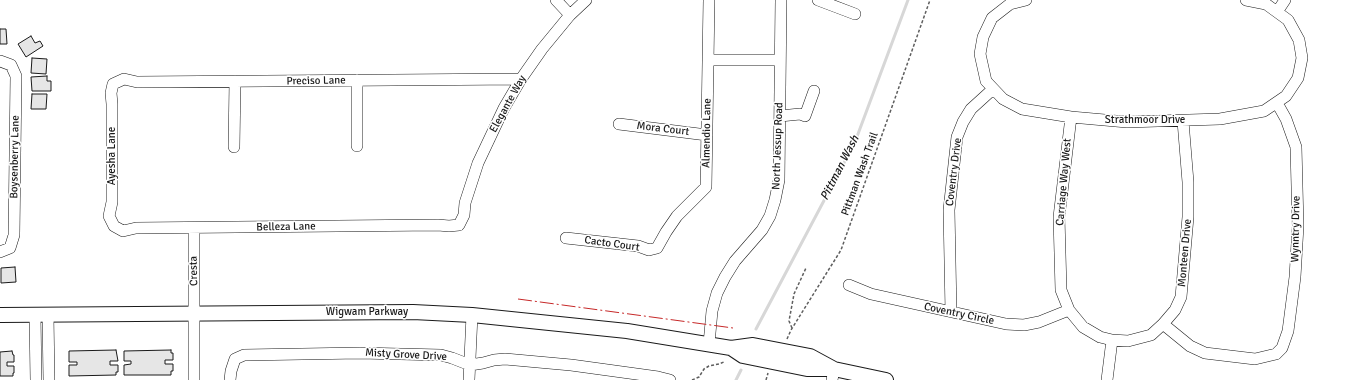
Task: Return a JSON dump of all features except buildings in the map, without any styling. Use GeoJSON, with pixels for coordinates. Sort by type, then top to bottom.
{"type":"FeatureCollection","features":[{"type":"Feature","properties":{"kind":"main road","name":"Wigwam Parkway"},"geometry":{"type":"LineString","coordinates":[[0,316],[413,312],[472,315],[627,331],[731,348],[753,344],[810,356],[834,375],[886,380]]}},
{"type":"Feature","properties":{"kind":"street"},"geometry":{"type":"LineString","coordinates":[[556,0],[570,15]]}},
{"type":"Feature","properties":{"kind":"street","name":"Elegante Way"},"geometry":{"type":"LineString","coordinates":[[459,225],[464,215],[465,203],[478,163],[504,108],[521,78],[542,49],[570,15],[586,0]]}},
{"type":"Feature","properties":{"kind":"street","name":"Almendio Lane"},"geometry":{"type":"LineString","coordinates":[[658,248],[666,232],[677,216],[706,187],[709,0]]}},
{"type":"Feature","properties":{"kind":"street","name":"North Jessup Road"},"geometry":{"type":"LineString","coordinates":[[709,344],[712,311],[717,293],[725,276],[735,261],[762,230],[774,205],[779,180],[781,0]]}},
{"type":"Feature","properties":{"kind":"street"},"geometry":{"type":"LineString","coordinates":[[818,0],[855,14]]}},
{"type":"Feature","properties":{"kind":"street"},"geometry":{"type":"LineString","coordinates":[[993,89],[986,81],[980,54],[983,36],[992,18],[1010,4],[1026,0]]}},
{"type":"Feature","properties":{"kind":"street"},"geometry":{"type":"LineString","coordinates":[[1246,0],[1266,4],[1288,20],[1299,40],[1302,58],[1298,78],[1286,96],[1277,103]]}},
{"type":"Feature","properties":{"kind":"street"},"geometry":{"type":"LineString","coordinates":[[1277,12],[1285,0]]}},
{"type":"Feature","properties":{"kind":"street"},"geometry":{"type":"LineString","coordinates":[[708,60],[780,60]]}},
{"type":"Feature","properties":{"kind":"street","name":"Boysenberry Lane"},"geometry":{"type":"LineString","coordinates":[[0,61],[11,65],[16,76],[14,236],[5,250]]}},
{"type":"Feature","properties":{"kind":"street","name":"Preciso Lane"},"geometry":{"type":"LineString","coordinates":[[114,84],[124,80],[137,82],[521,78]]}},
{"type":"Feature","properties":{"kind":"street"},"geometry":{"type":"LineString","coordinates":[[357,80],[357,146]]}},
{"type":"Feature","properties":{"kind":"street"},"geometry":{"type":"LineString","coordinates":[[234,146],[235,81]]}},
{"type":"Feature","properties":{"kind":"street","name":"Ayesha Lane"},"geometry":{"type":"LineString","coordinates":[[114,84],[111,93],[112,202],[109,216],[114,226]]}},
{"type":"Feature","properties":{"kind":"street","name":"Strathmoor Drive"},"geometry":{"type":"LineString","coordinates":[[993,89],[1003,99],[1022,109],[1071,117],[1127,122],[1220,119],[1264,111],[1277,103]]}},
{"type":"Feature","properties":{"kind":"street","name":"Coventry Drive"},"geometry":{"type":"LineString","coordinates":[[951,312],[949,210],[957,137],[963,122],[971,109],[993,89]]}},
{"type":"Feature","properties":{"kind":"street"},"geometry":{"type":"LineString","coordinates":[[780,116],[800,114],[805,116],[814,91]]}},
{"type":"Feature","properties":{"kind":"street","name":"Wynntry Drive"},"geometry":{"type":"LineString","coordinates":[[1163,324],[1190,346],[1205,353],[1254,359],[1276,354],[1282,348],[1289,323],[1295,277],[1298,226],[1296,147],[1286,119],[1277,103]]}},
{"type":"Feature","properties":{"kind":"street","name":"Carriage Way West"},"geometry":{"type":"LineString","coordinates":[[1071,117],[1059,217],[1061,290],[1069,310],[1083,327],[1100,337],[1112,340]]}},
{"type":"Feature","properties":{"kind":"street","name":"Monteen Drive"},"geometry":{"type":"LineString","coordinates":[[1112,340],[1128,341],[1151,335],[1175,310],[1181,297],[1188,217],[1188,182],[1183,121]]}},
{"type":"Feature","properties":{"kind":"street","name":"Mora Court"},"geometry":{"type":"LineString","coordinates":[[619,124],[707,135]]}},
{"type":"Feature","properties":{"kind":"street","name":"Belleza Lane"},"geometry":{"type":"LineString","coordinates":[[114,226],[123,231],[136,228],[459,225]]}},
{"type":"Feature","properties":{"kind":"street","name":"Cresta"},"geometry":{"type":"LineString","coordinates":[[194,228],[194,380]]}},
{"type":"Feature","properties":{"kind":"street","name":"Cacto Court"},"geometry":{"type":"LineString","coordinates":[[566,238],[638,246],[649,250],[658,248]]}},
{"type":"Feature","properties":{"kind":"street","name":"Coventry Circle"},"geometry":{"type":"LineString","coordinates":[[849,285],[871,294],[1006,324],[1024,325],[1039,322],[1069,310]]}},
{"type":"Feature","properties":{"kind":"street"},"geometry":{"type":"LineString","coordinates":[[36,380],[42,315]]}},
{"type":"Feature","properties":{"kind":"street"},"geometry":{"type":"LineString","coordinates":[[42,315],[49,380]]}},
{"type":"Feature","properties":{"kind":"street"},"geometry":{"type":"LineString","coordinates":[[469,380],[472,315]]}},
{"type":"Feature","properties":{"kind":"street"},"geometry":{"type":"LineString","coordinates":[[1107,380],[1112,340]]}},
{"type":"Feature","properties":{"kind":"street","name":"Misty Grove Drive"},"geometry":{"type":"LineString","coordinates":[[230,380],[235,359],[244,355],[360,353],[441,355],[470,365]]}},
{"type":"Feature","properties":{"kind":"street"},"geometry":{"type":"LineString","coordinates":[[470,365],[505,359],[571,365],[670,380]]}},
{"type":"Feature","properties":{"kind":"path","name":"Pittman Wash Trail"},"geometry":{"type":"LineString","coordinates":[[785,344],[792,328],[842,250],[930,0]]}},
{"type":"Feature","properties":{"kind":"path"},"geometry":{"type":"LineString","coordinates":[[792,328],[789,321],[794,294],[806,268]]}},
{"type":"Feature","properties":{"kind":"path"},"geometry":{"type":"LineString","coordinates":[[692,380],[699,377],[704,369],[709,366],[724,362]]}},
{"type":"Feature","properties":{"kind":"path"},"geometry":{"type":"LineString","coordinates":[[766,380],[769,371]]}},
{"type":"Feature","properties":{"kind":"waterway","name":"Pittman Wash"},"geometry":{"type":"LineString","coordinates":[[756,329],[855,142],[908,0]]}},
{"type":"Feature","properties":{"kind":"waterway","name":"Pittman Wash"},"geometry":{"type":"LineString","coordinates":[[736,380],[741,370]]}},
{"type":"Feature","properties":{"kind":"power"},"geometry":{"type":"LineString","coordinates":[[518,299],[733,328]]}}]}
